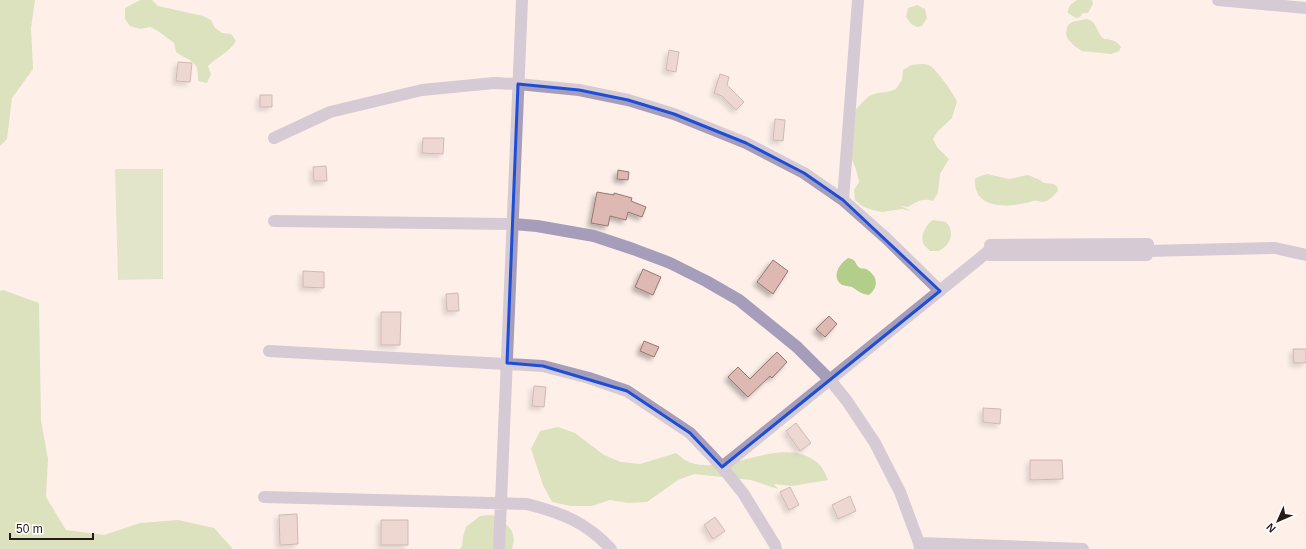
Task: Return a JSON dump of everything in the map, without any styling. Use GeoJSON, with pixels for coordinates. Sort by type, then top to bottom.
{"type":"FeatureCollection","features":[{"type":"Feature","properties":{"kind":"street"},"geometry":{"type":"LineString","coordinates":[[499,549],[522,0]]}},
{"type":"Feature","properties":{"kind":"street"},"geometry":{"type":"LineString","coordinates":[[843,200],[858,0]]}},
{"type":"Feature","properties":{"kind":"street"},"geometry":{"type":"LineString","coordinates":[[1218,0],[1306,8]]}},
{"type":"Feature","properties":{"kind":"street"},"geometry":{"type":"LineString","coordinates":[[274,138],[330,112],[422,90],[494,84],[518,84],[578,90],[628,100],[674,114],[746,143],[804,172],[843,200],[886,238],[940,291]]}},
{"type":"Feature","properties":{"kind":"street"},"geometry":{"type":"LineString","coordinates":[[274,220],[513,224],[537,226],[594,236],[670,263],[739,300],[797,347],[830,380],[848,401],[875,443],[900,492],[919,546],[1083,549]]}},
{"type":"Feature","properties":{"kind":"street"},"geometry":{"type":"LineString","coordinates":[[722,467],[990,250],[1274,248],[1306,255]]}},
{"type":"Feature","properties":{"kind":"street"},"geometry":{"type":"LineString","coordinates":[[269,351],[543,366],[589,378],[627,391],[690,433],[722,467],[742,493],[775,545],[776,549]]}},
{"type":"Feature","properties":{"kind":"street"},"geometry":{"type":"LineString","coordinates":[[264,497],[527,504],[551,510],[569,517],[588,528],[611,549]]}},
{"type":"Feature","properties":{"kind":"highlighted area"},"geometry":{"type":"Polygon","coordinates":[[[518,84],[579,90],[628,100],[674,114],[746,143],[804,173],[843,200],[940,291],[722,467],[690,433],[627,391],[543,366],[507,363],[518,84]]]}},
{"type":"Feature","properties":{"kind":"green space"},"geometry":{"type":"Polygon","coordinates":[[[0,0],[35,0],[31,28],[33,69],[12,98],[7,139],[0,146],[0,0]]]}},
{"type":"Feature","properties":{"kind":"green space"},"geometry":{"type":"Polygon","coordinates":[[[141,0],[152,0],[158,6],[203,16],[211,20],[215,28],[222,33],[231,34],[236,41],[227,52],[208,66],[211,74],[207,83],[198,81],[197,69],[193,62],[176,52],[174,43],[158,31],[150,27],[140,29],[130,26],[125,19],[125,8],[141,0]]]}},
{"type":"Feature","properties":{"kind":"green space"},"geometry":{"type":"Polygon","coordinates":[[[1077,0],[1092,0],[1093,4],[1088,13],[1083,13],[1080,17],[1076,18],[1068,13],[1070,5],[1077,0]]]}},
{"type":"Feature","properties":{"kind":"green space"},"geometry":{"type":"Polygon","coordinates":[[[917,5],[925,9],[927,18],[922,26],[917,27],[911,24],[906,17],[908,8],[917,5]]]}},
{"type":"Feature","properties":{"kind":"green space"},"geometry":{"type":"Polygon","coordinates":[[[1086,19],[1090,20],[1094,24],[1104,39],[1118,43],[1121,47],[1119,51],[1111,54],[1082,51],[1072,44],[1066,34],[1068,25],[1072,22],[1086,19]]]}},
{"type":"Feature","properties":{"kind":"green space"},"geometry":{"type":"Polygon","coordinates":[[[926,64],[933,68],[945,82],[957,101],[952,118],[938,131],[933,139],[937,147],[949,159],[940,174],[938,193],[933,201],[923,200],[908,207],[901,206],[911,211],[902,209],[882,212],[872,210],[862,206],[855,200],[854,190],[859,182],[854,163],[845,146],[856,109],[869,96],[896,89],[902,80],[903,70],[911,65],[926,64]]]}},
{"type":"Feature","properties":{"kind":"green space"},"geometry":{"type":"Polygon","coordinates":[[[115,169],[163,169],[163,279],[118,280],[115,169]]]}},
{"type":"Feature","properties":{"kind":"green space"},"geometry":{"type":"Polygon","coordinates":[[[987,174],[1009,179],[1028,175],[1044,183],[1057,186],[1058,191],[1043,202],[1035,201],[1017,205],[991,204],[984,201],[979,196],[976,189],[975,179],[987,174]]]}},
{"type":"Feature","properties":{"kind":"green space"},"geometry":{"type":"Polygon","coordinates":[[[933,220],[946,222],[951,230],[949,242],[939,251],[930,251],[922,240],[928,224],[933,220]]]}},
{"type":"Feature","properties":{"kind":"green space"},"geometry":{"type":"Polygon","coordinates":[[[848,258],[855,261],[858,267],[870,271],[875,277],[875,288],[869,295],[852,287],[842,285],[838,282],[837,274],[839,267],[848,258]]]}},
{"type":"Feature","properties":{"kind":"green space"},"geometry":{"type":"Polygon","coordinates":[[[3,290],[39,303],[41,421],[48,459],[46,497],[66,530],[104,535],[140,523],[178,520],[214,528],[233,549],[0,549],[0,291],[3,290]]]}},
{"type":"Feature","properties":{"kind":"green space"},"geometry":{"type":"Polygon","coordinates":[[[558,427],[575,433],[604,455],[621,462],[640,464],[676,453],[690,462],[707,465],[723,464],[774,453],[790,452],[805,456],[819,464],[828,480],[792,486],[774,484],[778,489],[751,480],[694,474],[678,480],[647,502],[628,503],[610,500],[592,506],[571,506],[552,502],[543,485],[531,449],[540,431],[558,427]]]}},
{"type":"Feature","properties":{"kind":"green space"},"geometry":{"type":"Polygon","coordinates":[[[491,515],[500,517],[512,531],[514,540],[512,549],[460,549],[466,527],[480,516],[491,515]]]}},
{"type":"Feature","properties":{"kind":"building"},"geometry":{"type":"Polygon","coordinates":[[[669,50],[679,52],[676,72],[666,70],[669,50]]]}},
{"type":"Feature","properties":{"kind":"building"},"geometry":{"type":"Polygon","coordinates":[[[178,62],[192,63],[190,82],[176,81],[178,62]]]}},
{"type":"Feature","properties":{"kind":"building"},"geometry":{"type":"Polygon","coordinates":[[[720,74],[729,77],[727,85],[744,102],[736,110],[722,96],[714,93],[720,74]]]}},
{"type":"Feature","properties":{"kind":"building"},"geometry":{"type":"Polygon","coordinates":[[[260,95],[272,95],[272,107],[260,107],[260,95]]]}},
{"type":"Feature","properties":{"kind":"building"},"geometry":{"type":"Polygon","coordinates":[[[775,119],[785,120],[783,141],[773,140],[775,119]]]}},
{"type":"Feature","properties":{"kind":"building"},"geometry":{"type":"Polygon","coordinates":[[[423,138],[444,138],[443,154],[422,153],[423,138]]]}},
{"type":"Feature","properties":{"kind":"building"},"geometry":{"type":"Polygon","coordinates":[[[326,166],[327,181],[314,181],[313,167],[326,166]]]}},
{"type":"Feature","properties":{"kind":"building"},"geometry":{"type":"Polygon","coordinates":[[[618,170],[629,172],[628,180],[617,179],[618,170]]]}},
{"type":"Feature","properties":{"kind":"building"},"geometry":{"type":"Polygon","coordinates":[[[597,192],[614,195],[614,193],[632,198],[631,201],[646,207],[642,217],[628,212],[626,220],[610,216],[608,226],[591,223],[597,192]]]}},
{"type":"Feature","properties":{"kind":"building"},"geometry":{"type":"Polygon","coordinates":[[[773,260],[788,271],[773,294],[757,282],[773,260]]]}},
{"type":"Feature","properties":{"kind":"building"},"geometry":{"type":"Polygon","coordinates":[[[643,269],[661,277],[653,295],[635,287],[643,269]]]}},
{"type":"Feature","properties":{"kind":"building"},"geometry":{"type":"Polygon","coordinates":[[[303,271],[324,272],[324,288],[303,287],[303,271]]]}},
{"type":"Feature","properties":{"kind":"building"},"geometry":{"type":"Polygon","coordinates":[[[458,293],[459,311],[447,311],[446,294],[458,293]]]}},
{"type":"Feature","properties":{"kind":"building"},"geometry":{"type":"Polygon","coordinates":[[[381,312],[401,312],[400,345],[381,345],[381,312]]]}},
{"type":"Feature","properties":{"kind":"building"},"geometry":{"type":"Polygon","coordinates":[[[829,316],[837,324],[825,337],[816,329],[829,316]]]}},
{"type":"Feature","properties":{"kind":"building"},"geometry":{"type":"Polygon","coordinates":[[[644,341],[659,347],[654,357],[640,351],[644,341]]]}},
{"type":"Feature","properties":{"kind":"building"},"geometry":{"type":"Polygon","coordinates":[[[1293,349],[1306,349],[1306,363],[1294,363],[1293,349]]]}},
{"type":"Feature","properties":{"kind":"building"},"geometry":{"type":"Polygon","coordinates":[[[777,352],[787,362],[772,378],[770,376],[748,397],[728,377],[738,367],[750,379],[777,352]]]}},
{"type":"Feature","properties":{"kind":"building"},"geometry":{"type":"Polygon","coordinates":[[[534,386],[546,387],[544,407],[532,406],[534,386]]]}},
{"type":"Feature","properties":{"kind":"building"},"geometry":{"type":"Polygon","coordinates":[[[983,408],[1001,409],[1000,424],[983,422],[983,408]]]}},
{"type":"Feature","properties":{"kind":"building"},"geometry":{"type":"Polygon","coordinates":[[[796,423],[811,443],[800,451],[786,431],[796,423]]]}},
{"type":"Feature","properties":{"kind":"building"},"geometry":{"type":"Polygon","coordinates":[[[1030,460],[1062,460],[1063,479],[1030,480],[1030,460]]]}},
{"type":"Feature","properties":{"kind":"building"},"geometry":{"type":"Polygon","coordinates":[[[790,487],[799,505],[789,510],[780,492],[790,487]]]}},
{"type":"Feature","properties":{"kind":"building"},"geometry":{"type":"Polygon","coordinates":[[[850,496],[856,511],[838,519],[832,505],[850,496]]]}},
{"type":"Feature","properties":{"kind":"building"},"geometry":{"type":"Polygon","coordinates":[[[297,514],[298,544],[280,545],[279,515],[297,514]]]}},
{"type":"Feature","properties":{"kind":"building"},"geometry":{"type":"Polygon","coordinates":[[[715,517],[725,531],[713,539],[704,525],[715,517]]]}},
{"type":"Feature","properties":{"kind":"building"},"geometry":{"type":"Polygon","coordinates":[[[381,520],[408,520],[408,545],[381,545],[381,520]]]}}]}
